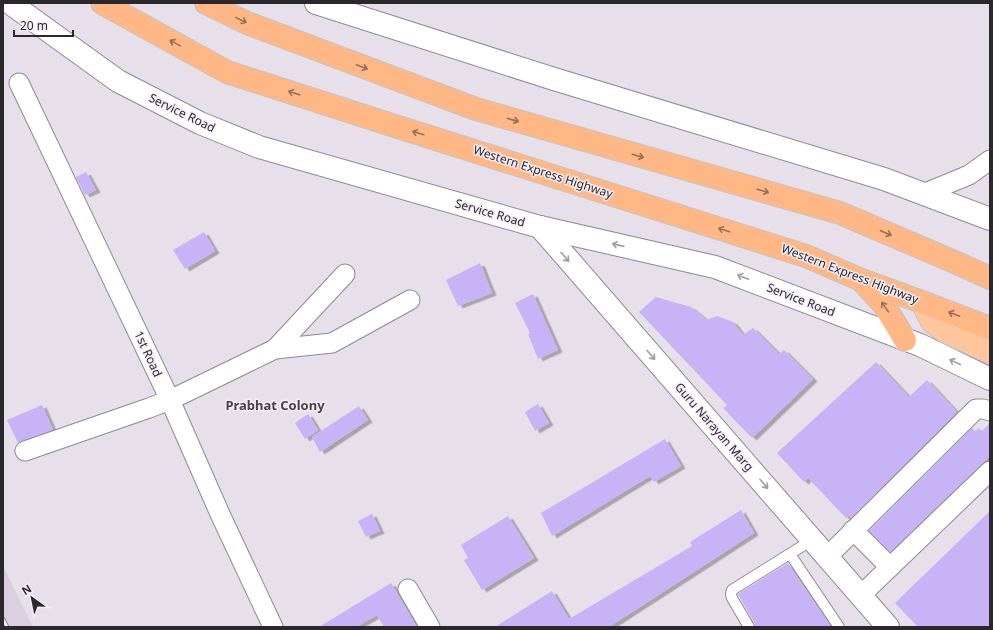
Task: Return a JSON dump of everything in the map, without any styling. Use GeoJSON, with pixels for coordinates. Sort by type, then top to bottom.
{"type":"FeatureCollection","features":[{"type":"Feature","properties":{"kind":"highway","name":"Western Express Highway"},"geometry":{"type":"LineString","coordinates":[[102,3],[227,72],[806,256],[859,279],[990,328]]}},
{"type":"Feature","properties":{"kind":"highway"},"geometry":{"type":"LineString","coordinates":[[206,3],[247,23],[476,109],[840,213],[990,278]]}},
{"type":"Feature","properties":{"kind":"highway"},"geometry":{"type":"LineString","coordinates":[[859,279],[884,305],[905,340]]}},
{"type":"Feature","properties":{"kind":"highway"},"geometry":{"type":"LineString","coordinates":[[922,302],[932,322],[946,332],[990,352]]}},
{"type":"Feature","properties":{"kind":"street","name":"Service Road"},"geometry":{"type":"LineString","coordinates":[[10,3],[118,81],[200,124],[259,147],[540,227],[715,266],[920,345],[990,379]]}},
{"type":"Feature","properties":{"kind":"street"},"geometry":{"type":"LineString","coordinates":[[316,3],[539,74],[884,179],[990,219]]}},
{"type":"Feature","properties":{"kind":"street","name":"1st Road"},"geometry":{"type":"LineString","coordinates":[[19,83],[170,400],[220,514],[273,627]]}},
{"type":"Feature","properties":{"kind":"street"},"geometry":{"type":"LineString","coordinates":[[923,194],[969,175],[990,160]]}},
{"type":"Feature","properties":{"kind":"street","name":"Guru Narayan Marg"},"geometry":{"type":"LineString","coordinates":[[540,227],[888,627]]}},
{"type":"Feature","properties":{"kind":"street"},"geometry":{"type":"LineString","coordinates":[[275,349],[345,274]]}},
{"type":"Feature","properties":{"kind":"street"},"geometry":{"type":"LineString","coordinates":[[25,451],[170,400],[275,349],[332,343],[410,300]]}},
{"type":"Feature","properties":{"kind":"street"},"geometry":{"type":"LineString","coordinates":[[827,557],[976,409],[990,411]]}},
{"type":"Feature","properties":{"kind":"street"},"geometry":{"type":"LineString","coordinates":[[860,596],[990,471]]}},
{"type":"Feature","properties":{"kind":"street"},"geometry":{"type":"LineString","coordinates":[[853,530],[890,567]]}},
{"type":"Feature","properties":{"kind":"street"},"geometry":{"type":"LineString","coordinates":[[408,589],[430,627]]}},
{"type":"Feature","properties":{"kind":"lane"},"geometry":{"type":"LineString","coordinates":[[749,627],[732,598],[732,590],[812,540]]}},
{"type":"Feature","properties":{"kind":"lane"},"geometry":{"type":"LineString","coordinates":[[790,554],[839,627]]}},
{"type":"Feature","properties":{"kind":"shaded area"},"geometry":{"type":"Polygon","coordinates":[[[3,566],[33,627],[3,627],[3,566]]]}},
{"type":"Feature","properties":{"kind":"building"},"geometry":{"type":"Polygon","coordinates":[[[86,172],[96,190],[85,195],[76,177],[86,172]]]}},
{"type":"Feature","properties":{"kind":"building"},"geometry":{"type":"Polygon","coordinates":[[[204,232],[215,251],[185,269],[173,250],[204,232]]]}},
{"type":"Feature","properties":{"kind":"building"},"geometry":{"type":"Polygon","coordinates":[[[480,263],[492,293],[458,306],[446,280],[480,263]]]}},
{"type":"Feature","properties":{"kind":"building"},"geometry":{"type":"Polygon","coordinates":[[[533,294],[558,350],[538,359],[528,334],[530,333],[515,303],[533,294]]]}},
{"type":"Feature","properties":{"kind":"building"},"geometry":{"type":"Polygon","coordinates":[[[656,297],[691,307],[707,320],[717,316],[733,322],[743,335],[753,328],[779,354],[784,350],[813,379],[752,438],[723,408],[727,405],[639,312],[656,297]]]}},
{"type":"Feature","properties":{"kind":"building"},"geometry":{"type":"Polygon","coordinates":[[[876,362],[909,397],[927,380],[957,412],[851,518],[849,515],[846,518],[808,478],[804,482],[777,453],[876,362]]]}},
{"type":"Feature","properties":{"kind":"building"},"geometry":{"type":"Polygon","coordinates":[[[538,404],[549,423],[535,431],[525,412],[538,404]]]}},
{"type":"Feature","properties":{"kind":"building"},"geometry":{"type":"Polygon","coordinates":[[[42,405],[53,430],[18,443],[7,420],[42,405]]]}},
{"type":"Feature","properties":{"kind":"building"},"geometry":{"type":"Polygon","coordinates":[[[359,406],[368,420],[320,452],[312,437],[359,406]]]}},
{"type":"Feature","properties":{"kind":"building"},"geometry":{"type":"Polygon","coordinates":[[[308,414],[318,430],[305,439],[295,423],[308,414]]]}},
{"type":"Feature","properties":{"kind":"building"},"geometry":{"type":"Polygon","coordinates":[[[990,423],[990,456],[890,552],[869,531],[972,428],[975,431],[979,428],[982,431],[990,423]]]}},
{"type":"Feature","properties":{"kind":"building"},"geometry":{"type":"Polygon","coordinates":[[[665,439],[681,466],[654,482],[650,476],[552,536],[541,513],[665,439]]]}},
{"type":"Feature","properties":{"kind":"building"},"geometry":{"type":"Polygon","coordinates":[[[741,510],[754,533],[609,627],[495,627],[552,591],[569,619],[692,546],[690,542],[741,510]]]}},
{"type":"Feature","properties":{"kind":"building"},"geometry":{"type":"Polygon","coordinates":[[[990,511],[990,627],[918,627],[895,603],[990,511]]]}},
{"type":"Feature","properties":{"kind":"building"},"geometry":{"type":"Polygon","coordinates":[[[372,514],[380,531],[366,537],[358,521],[372,514]]]}},
{"type":"Feature","properties":{"kind":"building"},"geometry":{"type":"Polygon","coordinates":[[[508,516],[534,558],[482,590],[464,560],[468,558],[461,545],[508,516]]]}},
{"type":"Feature","properties":{"kind":"building"},"geometry":{"type":"Polygon","coordinates":[[[788,563],[831,627],[755,627],[755,624],[738,594],[788,563]]]}},
{"type":"Feature","properties":{"kind":"building"},"geometry":{"type":"Polygon","coordinates":[[[391,583],[417,627],[384,627],[377,615],[356,627],[319,627],[391,583]]]}},
{"type":"Feature","properties":{"kind":"railway"},"geometry":{"type":"LineString","coordinates":[[3,619],[7,627]]}},
{"type":"Feature","properties":{"kind":"district","name":"Prabhat Colony"},"geometry":{"type":"Point","coordinates":[275,405]}}]}
